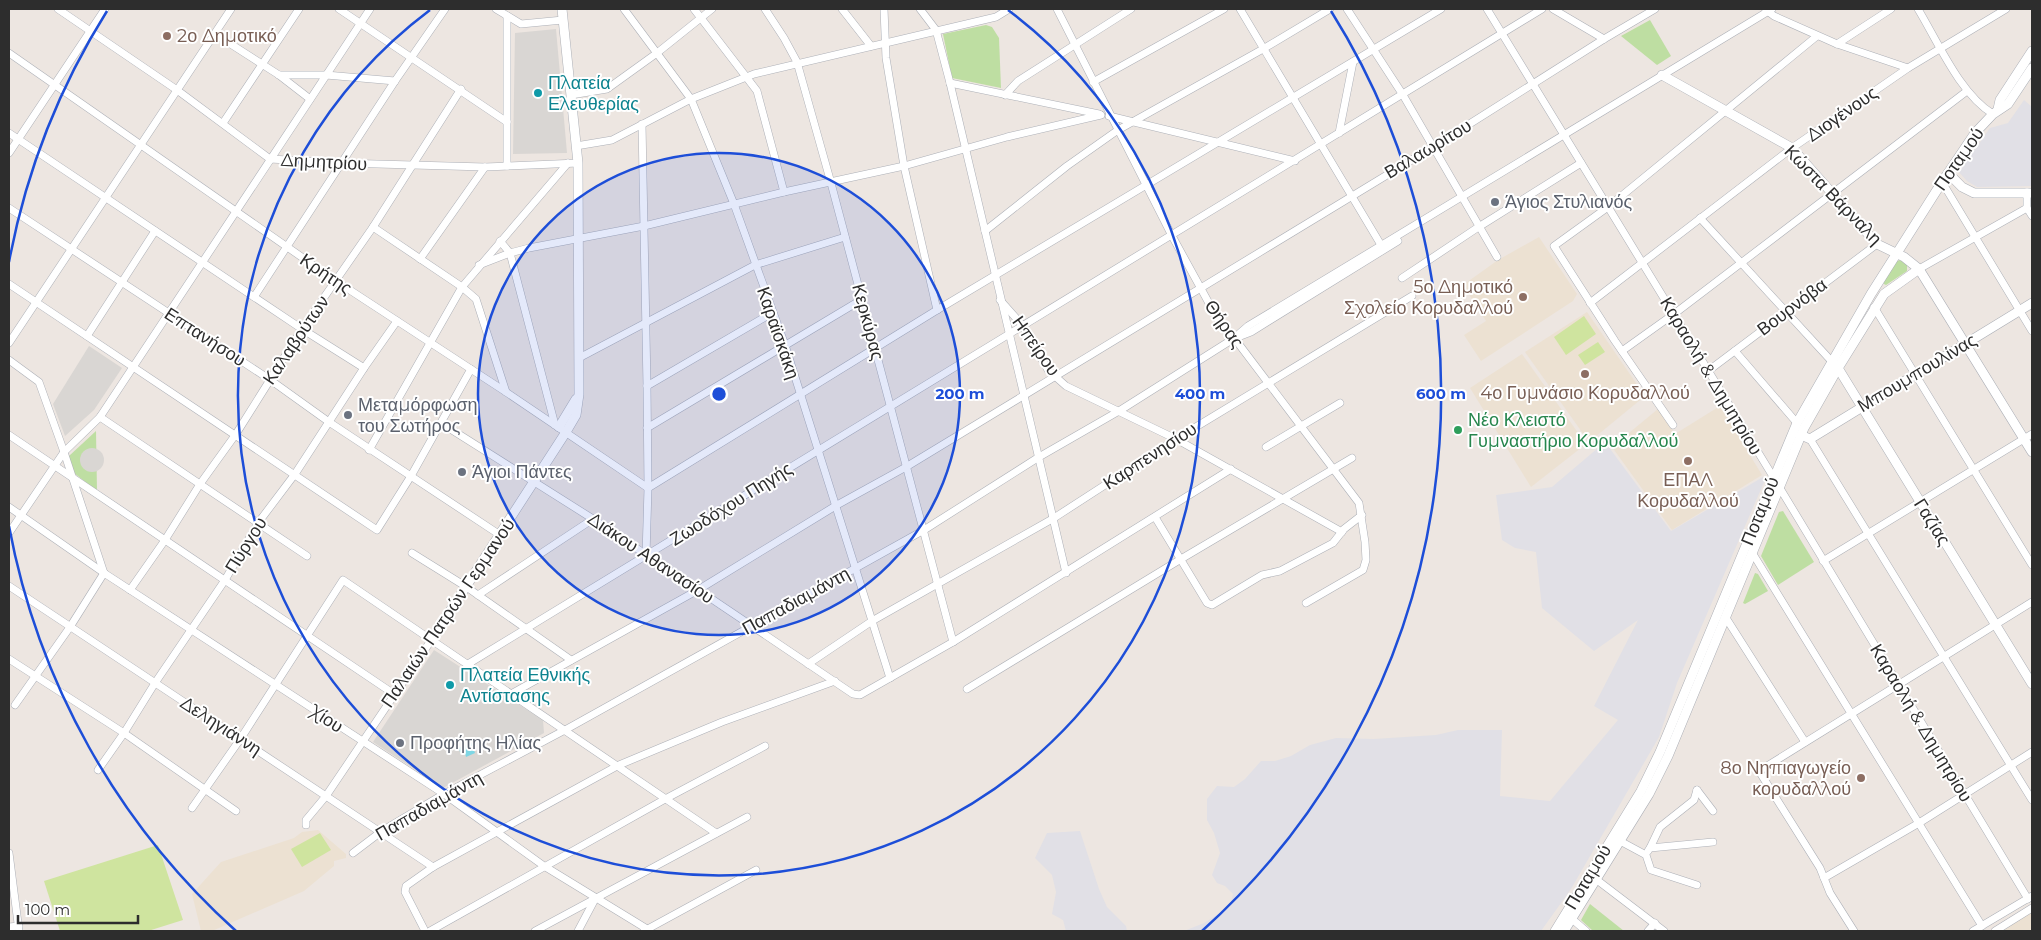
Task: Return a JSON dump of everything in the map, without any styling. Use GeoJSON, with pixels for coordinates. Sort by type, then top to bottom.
{"type":"FeatureCollection","features":[{"type":"Feature","properties":{"kind":"street","name":"Δημητρίου"},"geometry":{"type":"LineString","coordinates":[[58,9],[177,90],[270,159],[341,164],[485,167],[573,163]]}},
{"type":"Feature","properties":{"kind":"street"},"geometry":{"type":"LineString","coordinates":[[9,153],[105,9]]}},
{"type":"Feature","properties":{"kind":"street"},"geometry":{"type":"LineString","coordinates":[[9,343],[231,9]]}},
{"type":"Feature","properties":{"kind":"street"},"geometry":{"type":"LineString","coordinates":[[223,123],[299,9]]}},
{"type":"Feature","properties":{"kind":"street"},"geometry":{"type":"LineString","coordinates":[[339,9],[508,122]]}},
{"type":"Feature","properties":{"kind":"street"},"geometry":{"type":"LineString","coordinates":[[9,533],[64,452],[100,417],[370,9]]}},
{"type":"Feature","properties":{"kind":"street"},"geometry":{"type":"LineString","coordinates":[[254,297],[395,81],[445,9]]}},
{"type":"Feature","properties":{"kind":"street"},"geometry":{"type":"LineString","coordinates":[[496,9],[521,24],[563,20]]}},
{"type":"Feature","properties":{"kind":"street","name":"Παλαιών Πατρών Γερμανού"},"geometry":{"type":"LineString","coordinates":[[306,825],[306,820],[326,796],[534,483],[560,428],[576,415],[579,394],[579,239],[573,163],[576,146],[562,9]]}},
{"type":"Feature","properties":{"kind":"street","name":"Καραϊσκάκη"},"geometry":{"type":"LineString","coordinates":[[624,9],[691,99],[734,204],[785,345],[890,678]]}},
{"type":"Feature","properties":{"kind":"street"},"geometry":{"type":"LineString","coordinates":[[694,9],[757,91],[784,192]]}},
{"type":"Feature","properties":{"kind":"street"},"geometry":{"type":"LineString","coordinates":[[571,95],[607,88],[657,53],[712,9]]}},
{"type":"Feature","properties":{"kind":"street","name":"Κερκύρας"},"geometry":{"type":"LineString","coordinates":[[765,9],[797,62],[939,583],[953,642]]}},
{"type":"Feature","properties":{"kind":"street"},"geometry":{"type":"LineString","coordinates":[[842,9],[871,46]]}},
{"type":"Feature","properties":{"kind":"street"},"geometry":{"type":"LineString","coordinates":[[884,9],[886,58],[904,166],[937,310]]}},
{"type":"Feature","properties":{"kind":"street","name":"Ηπείρου"},"geometry":{"type":"LineString","coordinates":[[920,9],[936,30],[966,148],[1000,299],[1023,326],[1048,370],[1066,386],[1176,439],[1342,532]]}},
{"type":"Feature","properties":{"kind":"street"},"geometry":{"type":"LineString","coordinates":[[990,9],[996,17]]}},
{"type":"Feature","properties":{"kind":"street"},"geometry":{"type":"LineString","coordinates":[[576,146],[612,140],[691,99],[745,77],[797,62],[996,17],[1009,9]]}},
{"type":"Feature","properties":{"kind":"street","name":"Θήρας"},"geometry":{"type":"LineString","coordinates":[[1056,9],[1171,234],[1224,329],[1359,503],[1365,542],[1366,560],[1363,570],[1306,603]]}},
{"type":"Feature","properties":{"kind":"street"},"geometry":{"type":"LineString","coordinates":[[1005,95],[1018,81],[1131,9]]}},
{"type":"Feature","properties":{"kind":"street"},"geometry":{"type":"LineString","coordinates":[[1093,82],[1224,9]]}},
{"type":"Feature","properties":{"kind":"street"},"geometry":{"type":"LineString","coordinates":[[1240,9],[1381,246]]}},
{"type":"Feature","properties":{"kind":"street"},"geometry":{"type":"LineString","coordinates":[[985,232],[1068,166],[1118,130],[1263,49],[1330,9]]}},
{"type":"Feature","properties":{"kind":"street"},"geometry":{"type":"LineString","coordinates":[[1347,9],[1403,95],[1497,257]]}},
{"type":"Feature","properties":{"kind":"street"},"geometry":{"type":"LineString","coordinates":[[648,488],[800,396],[874,348],[1441,9]]}},
{"type":"Feature","properties":{"kind":"street","name":"Καραολή & Δημητρίου"},"geometry":{"type":"LineString","coordinates":[[1487,9],[1964,794],[2030,897]]}},
{"type":"Feature","properties":{"kind":"street","name":"Ζωοδόχου Πηγής"},"geometry":{"type":"LineString","coordinates":[[468,664],[1542,9]]}},
{"type":"Feature","properties":{"kind":"street"},"geometry":{"type":"LineString","coordinates":[[1553,9],[1604,39]]}},
{"type":"Feature","properties":{"kind":"street","name":"Βαλαωρίτου"},"geometry":{"type":"LineString","coordinates":[[511,694],[698,590],[837,505],[906,467],[1055,378],[1433,147],[1646,11],[1656,9]]}},
{"type":"Feature","properties":{"kind":"street"},"geometry":{"type":"LineString","coordinates":[[1836,44],[1890,9]]}},
{"type":"Feature","properties":{"kind":"street"},"geometry":{"type":"LineString","coordinates":[[1918,9],[1967,91],[1979,105],[1995,111]]}},
{"type":"Feature","properties":{"kind":"street","name":"Διογένους"},"geometry":{"type":"LineString","coordinates":[[1590,303],[1792,148],[1908,68],[2006,9]]}},
{"type":"Feature","properties":{"kind":"street"},"geometry":{"type":"LineString","coordinates":[[1768,10],[1836,44],[1908,68]]}},
{"type":"Feature","properties":{"kind":"street","name":"Παπαδιαμάντη"},"geometry":{"type":"LineString","coordinates":[[1233,339],[1251,332],[1341,278],[1463,197],[1768,10]]}},
{"type":"Feature","properties":{"kind":"street"},"geometry":{"type":"LineString","coordinates":[[507,16],[507,166]]}},
{"type":"Feature","properties":{"kind":"street"},"geometry":{"type":"LineString","coordinates":[[214,34],[279,75],[310,99]]}},
{"type":"Feature","properties":{"kind":"street"},"geometry":{"type":"LineString","coordinates":[[1673,425],[1590,303],[1554,246],[1608,207],[1817,36]]}},
{"type":"Feature","properties":{"kind":"street","name":"Ποταμού"},"geometry":{"type":"LineString","coordinates":[[1564,931],[1649,794],[1668,756],[1779,489],[1806,437],[1835,364],[1897,254],[1942,182],[1975,133],[1995,111],[2000,100],[2032,51]]}},
{"type":"Feature","properties":{"kind":"street","name":"Κρήτης"},"geometry":{"type":"LineString","coordinates":[[9,53],[336,282],[506,392],[648,488]]}},
{"type":"Feature","properties":{"kind":"street"},"geometry":{"type":"LineString","coordinates":[[1339,133],[1353,62]]}},
{"type":"Feature","properties":{"kind":"street","name":"Ποταμού"},"geometry":{"type":"LineString","coordinates":[[1995,111],[2008,104],[2032,68]]}},
{"type":"Feature","properties":{"kind":"street"},"geometry":{"type":"LineString","coordinates":[[279,75],[326,75],[395,81]]}},
{"type":"Feature","properties":{"kind":"street","name":"Κώστα Βάρναλη"},"geometry":{"type":"LineString","coordinates":[[1662,75],[1792,148],[1834,193],[1877,244],[1897,254],[1919,269],[2028,437],[2032,452]]}},
{"type":"Feature","properties":{"kind":"street"},"geometry":{"type":"LineString","coordinates":[[950,83],[1135,121],[1295,161]]}},
{"type":"Feature","properties":{"kind":"street","name":"Καλαβρύτων"},"geometry":{"type":"LineString","coordinates":[[130,590],[165,540],[200,484],[236,434],[302,329],[373,227],[461,89]]}},
{"type":"Feature","properties":{"kind":"street"},"geometry":{"type":"LineString","coordinates":[[1622,351],[1674,314],[1967,91]]}},
{"type":"Feature","properties":{"kind":"street"},"geometry":{"type":"LineString","coordinates":[[479,265],[510,253],[644,226],[784,192],[904,166],[966,148],[1101,115]]}},
{"type":"Feature","properties":{"kind":"street"},"geometry":{"type":"LineString","coordinates":[[642,124],[645,324],[648,386],[646,556]]}},
{"type":"Feature","properties":{"kind":"street"},"geometry":{"type":"LineString","coordinates":[[9,133],[302,329],[364,368]]}},
{"type":"Feature","properties":{"kind":"street"},"geometry":{"type":"LineString","coordinates":[[370,450],[462,287],[500,240],[573,163]]}},
{"type":"Feature","properties":{"kind":"street"},"geometry":{"type":"LineString","coordinates":[[1402,278],[1480,226],[1581,163]]}},
{"type":"Feature","properties":{"kind":"street"},"geometry":{"type":"LineString","coordinates":[[420,259],[485,167]]}},
{"type":"Feature","properties":{"kind":"street"},"geometry":{"type":"LineString","coordinates":[[1948,173],[1962,187],[1974,193],[2030,193],[2027,208],[2032,216]]}},
{"type":"Feature","properties":{"kind":"street"},"geometry":{"type":"LineString","coordinates":[[1942,182],[2032,330]]}},
{"type":"Feature","properties":{"kind":"street","name":"Παπαδιαμάντη"},"geometry":{"type":"LineString","coordinates":[[353,853],[382,831],[444,794],[565,730],[924,530],[1039,457],[1119,411],[1233,339],[1248,326],[1448,207]]}},
{"type":"Feature","properties":{"kind":"street","name":"Επτανήσου"},"geometry":{"type":"LineString","coordinates":[[9,208],[269,379],[370,450],[500,535]]}},
{"type":"Feature","properties":{"kind":"street"},"geometry":{"type":"LineString","coordinates":[[1919,269],[2027,208]]}},
{"type":"Feature","properties":{"kind":"street"},"geometry":{"type":"LineString","coordinates":[[1700,218],[1835,364]]}},
{"type":"Feature","properties":{"kind":"street"},"geometry":{"type":"LineString","coordinates":[[373,227],[462,287],[476,299],[506,392]]}},
{"type":"Feature","properties":{"kind":"street"},"geometry":{"type":"LineString","coordinates":[[87,336],[155,231]]}},
{"type":"Feature","properties":{"kind":"street"},"geometry":{"type":"LineString","coordinates":[[579,358],[755,265],[845,237]]}},
{"type":"Feature","properties":{"kind":"street"},"geometry":{"type":"LineString","coordinates":[[500,240],[510,253],[560,428]]}},
{"type":"Feature","properties":{"kind":"street","name":"Βουρνόβα"},"geometry":{"type":"LineString","coordinates":[[1708,371],[1877,244]]}},
{"type":"Feature","properties":{"kind":"street","name":"Ποταμού"},"geometry":{"type":"LineString","coordinates":[[1555,931],[1641,791],[1660,752],[1797,423],[1874,307],[1889,289],[1919,269]]}},
{"type":"Feature","properties":{"kind":"street"},"geometry":{"type":"LineString","coordinates":[[9,284],[377,530],[411,476],[471,369]]}},
{"type":"Feature","properties":{"kind":"street","name":"Καρπενησίου"},"geometry":{"type":"LineString","coordinates":[[808,664],[872,621],[1054,518],[1176,439],[1412,296]]}},
{"type":"Feature","properties":{"kind":"street"},"geometry":{"type":"LineString","coordinates":[[1000,299],[1066,573]]}},
{"type":"Feature","properties":{"kind":"street"},"geometry":{"type":"LineString","coordinates":[[647,428],[862,300]]}},
{"type":"Feature","properties":{"kind":"street","name":"Μπουμπουλίνας"},"geometry":{"type":"LineString","coordinates":[[1806,437],[1861,407],[2032,303]]}},
{"type":"Feature","properties":{"kind":"street"},"geometry":{"type":"LineString","coordinates":[[1874,307],[2032,565]]}},
{"type":"Feature","properties":{"kind":"street"},"geometry":{"type":"LineString","coordinates":[[648,386],[772,313]]}},
{"type":"Feature","properties":{"kind":"street","name":"Πύργου"},"geometry":{"type":"LineString","coordinates":[[98,770],[124,734],[155,683],[191,631],[258,523],[295,474],[364,368],[398,321]]}},
{"type":"Feature","properties":{"kind":"street"},"geometry":{"type":"LineString","coordinates":[[1735,350],[1797,423]]}},
{"type":"Feature","properties":{"kind":"street"},"geometry":{"type":"LineString","coordinates":[[9,360],[39,382],[104,574],[70,627],[15,705]]}},
{"type":"Feature","properties":{"kind":"street","name":"Γαζίας"},"geometry":{"type":"LineString","coordinates":[[1835,364],[2032,684]]}},
{"type":"Feature","properties":{"kind":"street"},"geometry":{"type":"LineString","coordinates":[[1266,447],[1340,403]]}},
{"type":"Feature","properties":{"kind":"street"},"geometry":{"type":"LineString","coordinates":[[100,417],[307,556]]}},
{"type":"Feature","properties":{"kind":"street","name":"Διάκου Αθανασίου"},"geometry":{"type":"LineString","coordinates":[[441,423],[593,519],[853,694],[860,695],[890,678]]}},
{"type":"Feature","properties":{"kind":"street"},"geometry":{"type":"LineString","coordinates":[[9,435],[394,694]]}},
{"type":"Feature","properties":{"kind":"street"},"geometry":{"type":"LineString","coordinates":[[1806,437],[1869,533],[2032,800]]}},
{"type":"Feature","properties":{"kind":"street"},"geometry":{"type":"LineString","coordinates":[[1823,561],[2028,437]]}},
{"type":"Feature","properties":{"kind":"street"},"geometry":{"type":"LineString","coordinates":[[967,689],[1352,458]]}},
{"type":"Feature","properties":{"kind":"street"},"geometry":{"type":"LineString","coordinates":[[890,678],[1066,573],[1231,469]]}},
{"type":"Feature","properties":{"kind":"street","name":"Χίου"},"geometry":{"type":"LineString","coordinates":[[9,507],[104,574],[444,794],[494,832],[544,866],[645,930]]}},
{"type":"Feature","properties":{"kind":"street"},"geometry":{"type":"LineString","coordinates":[[1155,517],[1210,605],[1213,605],[1262,575],[1280,571],[1333,543],[1342,532],[1362,515]]}},
{"type":"Feature","properties":{"kind":"street"},"geometry":{"type":"LineString","coordinates":[[478,595],[593,519]]}},
{"type":"Feature","properties":{"kind":"street"},"geometry":{"type":"LineString","coordinates":[[412,553],[466,586],[571,660]]}},
{"type":"Feature","properties":{"kind":"street"},"geometry":{"type":"LineString","coordinates":[[1752,554],[1982,926]]}},
{"type":"Feature","properties":{"kind":"street"},"geometry":{"type":"LineString","coordinates":[[192,808],[207,789],[276,686],[344,580],[619,765],[716,833]]}},
{"type":"Feature","properties":{"kind":"street","name":"Δεληγιάννη"},"geometry":{"type":"LineString","coordinates":[[9,586],[382,831],[433,867]]}},
{"type":"Feature","properties":{"kind":"street"},"geometry":{"type":"LineString","coordinates":[[1854,931],[1830,893],[1820,868],[1759,770],[2032,602]]}},
{"type":"Feature","properties":{"kind":"street"},"geometry":{"type":"LineString","coordinates":[[1726,618],[1805,742]]}},
{"type":"Feature","properties":{"kind":"street"},"geometry":{"type":"LineString","coordinates":[[9,659],[236,810]]}},
{"type":"Feature","properties":{"kind":"street"},"geometry":{"type":"LineString","coordinates":[[425,931],[407,900],[405,892],[406,886],[433,867],[619,765],[722,722],[835,681]]}},
{"type":"Feature","properties":{"kind":"street"},"geometry":{"type":"LineString","coordinates":[[430,931],[666,798],[765,746]]}},
{"type":"Feature","properties":{"kind":"street"},"geometry":{"type":"LineString","coordinates":[[1824,878],[1919,823],[2032,752]]}},
{"type":"Feature","properties":{"kind":"street"},"geometry":{"type":"LineString","coordinates":[[1646,855],[1660,827],[1694,800],[1697,790],[1712,811]]}},
{"type":"Feature","properties":{"kind":"street"},"geometry":{"type":"LineString","coordinates":[[535,931],[747,817]]}},
{"type":"Feature","properties":{"kind":"street"},"geometry":{"type":"LineString","coordinates":[[1620,842],[1646,855],[1652,870],[1697,885]]}},
{"type":"Feature","properties":{"kind":"street"},"geometry":{"type":"LineString","coordinates":[[1650,848],[1714,842]]}},
{"type":"Feature","properties":{"kind":"street"},"geometry":{"type":"LineString","coordinates":[[9,853],[10,878],[19,928],[9,927]]}},
{"type":"Feature","properties":{"kind":"street"},"geometry":{"type":"LineString","coordinates":[[645,930],[756,870]]}},
{"type":"Feature","properties":{"kind":"street"},"geometry":{"type":"LineString","coordinates":[[1597,880],[1664,931]]}},
{"type":"Feature","properties":{"kind":"street"},"geometry":{"type":"LineString","coordinates":[[1973,931],[2030,897]]}},
{"type":"Feature","properties":{"kind":"street"},"geometry":{"type":"LineString","coordinates":[[578,931],[596,899]]}},
{"type":"Feature","properties":{"kind":"street"},"geometry":{"type":"LineString","coordinates":[[1995,931],[2032,908]]}},
{"type":"Feature","properties":{"kind":"street"},"geometry":{"type":"LineString","coordinates":[[1572,919],[1586,931]]}},
{"type":"Feature","properties":{"kind":"street"},"geometry":{"type":"LineString","coordinates":[[1648,931],[1655,924]]}},
{"type":"Feature","properties":{"kind":"shaded area","name":"Πλατεία Ελευθερίας"},"geometry":{"type":"Polygon","coordinates":[[[556,29],[567,153],[513,154],[515,33],[556,29]]]}},
{"type":"Feature","properties":{"kind":"shaded area"},"geometry":{"type":"Polygon","coordinates":[[[2024,100],[2032,107],[2032,186],[1977,187],[1967,181],[1959,172],[1990,128],[2008,123],[2024,100]]]}},
{"type":"Feature","properties":{"kind":"shaded area","name":"5ο Δημοτικό Σχολείο Κορυδαλλού"},"geometry":{"type":"Polygon","coordinates":[[[1539,237],[1577,294],[1573,301],[1481,361],[1464,335],[1486,321],[1463,285],[1498,260],[1539,237]]]}},
{"type":"Feature","properties":{"kind":"shaded area","name":"4ο Γυμνάσιο Κορυδαλλού"},"geometry":{"type":"Polygon","coordinates":[[[1587,312],[1645,396],[1589,442],[1525,352],[1587,312]]]}},
{"type":"Feature","properties":{"kind":"shaded area"},"geometry":{"type":"Polygon","coordinates":[[[89,346],[122,368],[94,410],[65,436],[53,404],[89,346]]]}},
{"type":"Feature","properties":{"kind":"shaded area"},"geometry":{"type":"Polygon","coordinates":[[[1522,354],[1586,444],[1531,487],[1470,388],[1522,354]]]}},
{"type":"Feature","properties":{"kind":"shaded area","name":"ΕΠΑΛ Κορυδαλλού"},"geometry":{"type":"Polygon","coordinates":[[[1720,406],[1762,475],[1672,530],[1612,447],[1658,409],[1675,434],[1720,406]]]}},
{"type":"Feature","properties":{"kind":"shaded area"},"geometry":{"type":"Polygon","coordinates":[[[1605,442],[1671,531],[1763,477],[1765,480],[1677,683],[1659,737],[1571,889],[1541,931],[1184,931],[1204,923],[1230,907],[1233,894],[1225,886],[1217,883],[1212,875],[1220,853],[1214,833],[1207,820],[1207,799],[1217,786],[1234,787],[1245,779],[1261,761],[1275,761],[1291,756],[1310,745],[1336,738],[1374,739],[1436,735],[1458,730],[1502,730],[1500,796],[1550,801],[1618,720],[1594,706],[1638,620],[1594,651],[1542,608],[1536,552],[1515,548],[1502,540],[1496,495],[1552,487],[1605,442]]]}},
{"type":"Feature","properties":{"kind":"shaded area"},"geometry":{"type":"Polygon","coordinates":[[[92,448],[101,451],[104,460],[101,469],[92,472],[83,469],[80,460],[83,451],[92,448]]]}},
{"type":"Feature","properties":{"kind":"shaded area","name":"Πλατεία Εθνικής Αντίστασης"},"geometry":{"type":"Polygon","coordinates":[[[434,650],[543,720],[544,733],[443,788],[373,742],[434,650]]]}},
{"type":"Feature","properties":{"kind":"shaded area"},"geometry":{"type":"Polygon","coordinates":[[[318,830],[346,854],[346,858],[334,861],[334,866],[304,891],[212,931],[201,931],[192,894],[221,862],[294,838],[302,832],[318,830]]]}},
{"type":"Feature","properties":{"kind":"shaded area"},"geometry":{"type":"Polygon","coordinates":[[[1080,831],[1099,889],[1107,907],[1126,926],[1127,931],[1066,931],[1063,920],[1052,914],[1056,892],[1052,875],[1035,858],[1047,833],[1080,831]]]}},
{"type":"Feature","properties":{"kind":"shaded area"},"geometry":{"type":"Polygon","coordinates":[[[2031,912],[2032,931],[2002,931],[2031,912]]]}},
{"type":"Feature","properties":{"kind":"green space"},"geometry":{"type":"Polygon","coordinates":[[[1650,20],[1671,56],[1657,65],[1621,36],[1650,20]]]}},
{"type":"Feature","properties":{"kind":"green space"},"geometry":{"type":"Polygon","coordinates":[[[986,25],[992,27],[999,38],[1001,88],[952,78],[943,34],[986,25]]]}},
{"type":"Feature","properties":{"kind":"green space"},"geometry":{"type":"Polygon","coordinates":[[[1901,260],[1907,264],[1907,271],[1886,285],[1884,284],[1883,282],[1896,261],[1901,260]]]}},
{"type":"Feature","properties":{"kind":"green space"},"geometry":{"type":"Polygon","coordinates":[[[1584,316],[1596,334],[1566,355],[1554,337],[1584,316]]]}},
{"type":"Feature","properties":{"kind":"green space"},"geometry":{"type":"Polygon","coordinates":[[[1598,342],[1605,352],[1585,365],[1578,355],[1598,342]]]}},
{"type":"Feature","properties":{"kind":"green space"},"geometry":{"type":"Polygon","coordinates":[[[96,431],[97,491],[74,473],[69,456],[96,431]]]}},
{"type":"Feature","properties":{"kind":"green space"},"geometry":{"type":"Polygon","coordinates":[[[1783,511],[1814,562],[1778,585],[1761,556],[1779,512],[1783,511]]]}},
{"type":"Feature","properties":{"kind":"green space"},"geometry":{"type":"Polygon","coordinates":[[[1755,573],[1758,574],[1768,591],[1745,604],[1743,603],[1755,573]]]}},
{"type":"Feature","properties":{"kind":"green space"},"geometry":{"type":"Polygon","coordinates":[[[320,833],[331,850],[302,867],[291,849],[320,833]]]}},
{"type":"Feature","properties":{"kind":"green space"},"geometry":{"type":"Polygon","coordinates":[[[158,845],[183,920],[148,931],[60,931],[44,881],[158,845]]]}},
{"type":"Feature","properties":{"kind":"green space"},"geometry":{"type":"Polygon","coordinates":[[[1590,904],[1624,931],[1593,931],[1581,920],[1590,904]]]}},
{"type":"Feature","properties":{"kind":"water"},"geometry":{"type":"Polygon","coordinates":[[[471,742],[475,753],[466,757],[465,753],[460,752],[459,748],[471,742]]]}},
{"type":"Feature","properties":{"kind":"place","name":"2ο Δημοτικό"},"geometry":{"type":"Point","coordinates":[167,36]}},
{"type":"Feature","properties":{"kind":"place","name":"Πλατεία Ελευθερίας"},"geometry":{"type":"Point","coordinates":[538,93]}},
{"type":"Feature","properties":{"kind":"place","name":"Άγιος Στυλιανός"},"geometry":{"type":"Point","coordinates":[1495,202]}},
{"type":"Feature","properties":{"kind":"place","name":"5ο Δημοτικό Σχολείο Κορυδαλλού"},"geometry":{"type":"Point","coordinates":[1523,297]}},
{"type":"Feature","properties":{"kind":"place","name":"4ο Γυμνάσιο Κορυδαλλού"},"geometry":{"type":"Point","coordinates":[1585,374]}},
{"type":"Feature","properties":{"kind":"place","name":"Μεταμόρφωση του Σωτήρος"},"geometry":{"type":"Point","coordinates":[348,415]}},
{"type":"Feature","properties":{"kind":"place","name":"Νέο Κλειστό Γυμναστήριο Κορυδαλλού"},"geometry":{"type":"Point","coordinates":[1458,430]}},
{"type":"Feature","properties":{"kind":"place","name":"ΕΠΑΛ Κορυδαλλού"},"geometry":{"type":"Point","coordinates":[1688,461]}},
{"type":"Feature","properties":{"kind":"place","name":"Άγιοι Πάντες"},"geometry":{"type":"Point","coordinates":[462,472]}},
{"type":"Feature","properties":{"kind":"place","name":"Πλατεία Εθνικής Αντίστασης"},"geometry":{"type":"Point","coordinates":[450,685]}},
{"type":"Feature","properties":{"kind":"place","name":"Προφήτης Ηλίας"},"geometry":{"type":"Point","coordinates":[400,743]}},
{"type":"Feature","properties":{"kind":"place","name":"8ο Νηπιαγωγείο κορυδαλλού"},"geometry":{"type":"Point","coordinates":[1861,778]}}]}
